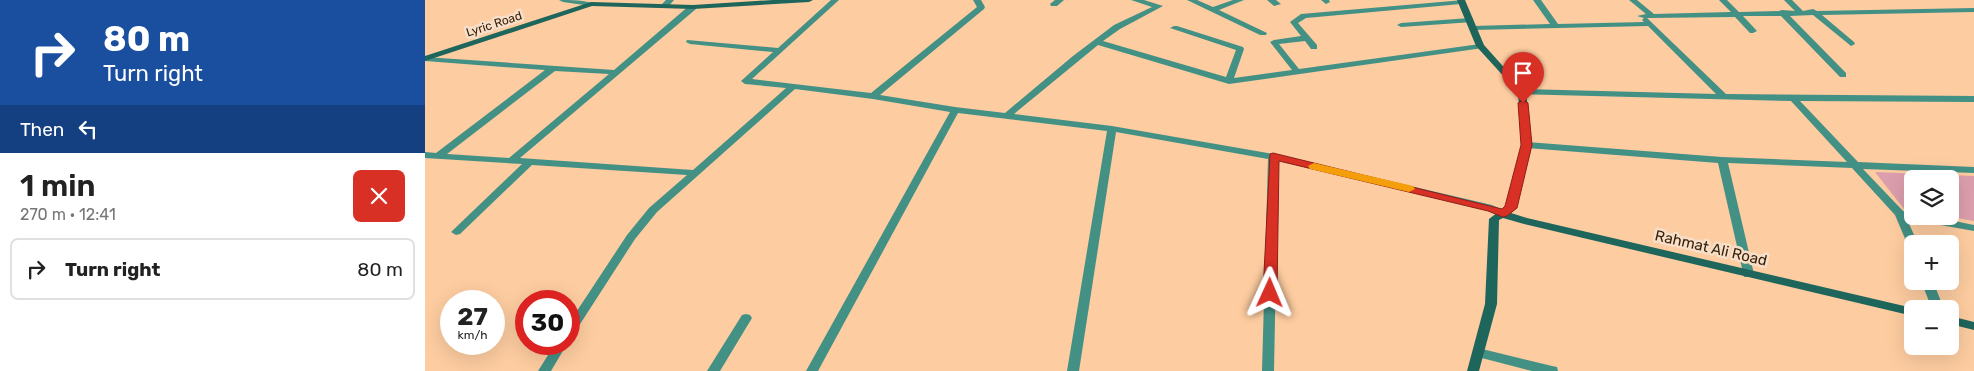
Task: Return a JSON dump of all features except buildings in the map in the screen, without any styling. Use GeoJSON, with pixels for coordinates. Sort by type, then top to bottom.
{"type":"FeatureCollection","features":[{"type":"Feature","properties":{"kind":"street"},"geometry":{"type":"LineString","coordinates":[[563,0],[591,4]]}},
{"type":"Feature","properties":{"kind":"street"},"geometry":{"type":"LineString","coordinates":[[664,6],[670,0]]}},
{"type":"Feature","properties":{"kind":"street","name":"Lyric Road"},"geometry":{"type":"LineString","coordinates":[[425,59],[591,4],[613,2],[693,6],[809,0]]}},
{"type":"Feature","properties":{"kind":"street"},"geometry":{"type":"LineString","coordinates":[[835,0],[745,81],[873,96],[955,110],[1112,128],[1273,157],[1492,208],[1503,214]]}},
{"type":"Feature","properties":{"kind":"street"},"geometry":{"type":"LineString","coordinates":[[873,96],[981,7],[977,0]]}},
{"type":"Feature","properties":{"kind":"street"},"geometry":{"type":"LineString","coordinates":[[1007,116],[1117,27],[1159,6],[1135,0]]}},
{"type":"Feature","properties":{"kind":"street"},"geometry":{"type":"LineString","coordinates":[[1191,0],[1263,32]]}},
{"type":"Feature","properties":{"kind":"street"},"geometry":{"type":"LineString","coordinates":[[1213,10],[1240,0]]}},
{"type":"Feature","properties":{"kind":"street"},"geometry":{"type":"LineString","coordinates":[[1380,0],[1384,8]]}},
{"type":"Feature","properties":{"kind":"street"},"geometry":{"type":"LineString","coordinates":[[1537,0],[1556,26]]}},
{"type":"Feature","properties":{"kind":"street"},"geometry":{"type":"LineString","coordinates":[[1633,0],[1653,16]]}},
{"type":"Feature","properties":{"kind":"street"},"geometry":{"type":"LineString","coordinates":[[1723,0],[1753,31]]}},
{"type":"Feature","properties":{"kind":"street"},"geometry":{"type":"LineString","coordinates":[[1788,0],[1800,12]]}},
{"type":"Feature","properties":{"kind":"street"},"geometry":{"type":"LineString","coordinates":[[1314,47],[1294,22],[1304,16],[1461,1],[1480,46],[1522,92],[1527,145],[1511,208],[1494,219],[1491,304],[1473,371]]}},
{"type":"Feature","properties":{"kind":"street"},"geometry":{"type":"LineString","coordinates":[[511,160],[693,6]]}},
{"type":"Feature","properties":{"kind":"street"},"geometry":{"type":"LineString","coordinates":[[1723,96],[1641,16],[1974,10]]}},
{"type":"Feature","properties":{"kind":"street"},"geometry":{"type":"LineString","coordinates":[[1782,12],[1843,75]]}},
{"type":"Feature","properties":{"kind":"street"},"geometry":{"type":"LineString","coordinates":[[1813,12],[1851,44]]}},
{"type":"Feature","properties":{"kind":"street"},"geometry":{"type":"LineString","coordinates":[[1401,26],[1649,24]]}},
{"type":"Feature","properties":{"kind":"street"},"geometry":{"type":"LineString","coordinates":[[1174,28],[1240,49],[1229,81]]}},
{"type":"Feature","properties":{"kind":"street"},"geometry":{"type":"LineString","coordinates":[[1297,71],[1274,42],[1307,38]]}},
{"type":"Feature","properties":{"kind":"street"},"geometry":{"type":"LineString","coordinates":[[690,42],[779,50]]}},
{"type":"Feature","properties":{"kind":"street"},"geometry":{"type":"LineString","coordinates":[[1097,42],[1229,81],[1480,46]]}},
{"type":"Feature","properties":{"kind":"street"},"geometry":{"type":"LineString","coordinates":[[425,59],[614,72]]}},
{"type":"Feature","properties":{"kind":"street"},"geometry":{"type":"LineString","coordinates":[[439,155],[552,69]]}},
{"type":"Feature","properties":{"kind":"street"},"geometry":{"type":"LineString","coordinates":[[580,315],[631,237],[653,210],[793,87]]}},
{"type":"Feature","properties":{"kind":"street"},"geometry":{"type":"LineString","coordinates":[[1522,92],[1793,98],[1974,99]]}},
{"type":"Feature","properties":{"kind":"street"},"geometry":{"type":"LineString","coordinates":[[1793,98],[1900,214],[1909,235]]}},
{"type":"Feature","properties":{"kind":"street"},"geometry":{"type":"LineString","coordinates":[[812,371],[955,110]]}},
{"type":"Feature","properties":{"kind":"street"},"geometry":{"type":"LineString","coordinates":[[1073,371],[1112,128]]}},
{"type":"Feature","properties":{"kind":"street"},"geometry":{"type":"LineString","coordinates":[[1527,145],[1722,160],[1974,170]]}},
{"type":"Feature","properties":{"kind":"street"},"geometry":{"type":"LineString","coordinates":[[425,155],[697,173]]}},
{"type":"Feature","properties":{"kind":"street"},"geometry":{"type":"LineString","coordinates":[[1268,371],[1273,157]]}},
{"type":"Feature","properties":{"kind":"street"},"geometry":{"type":"LineString","coordinates":[[1722,160],[1748,274]]}},
{"type":"Feature","properties":{"kind":"street"},"geometry":{"type":"LineString","coordinates":[[456,232],[531,161]]}},
{"type":"Feature","properties":{"kind":"street","name":"Rahmat Ali Road"},"geometry":{"type":"LineString","coordinates":[[1503,214],[1524,221],[1904,310]]}},
{"type":"Feature","properties":{"kind":"street"},"geometry":{"type":"LineString","coordinates":[[1900,214],[1974,228]]}},
{"type":"Feature","properties":{"kind":"street"},"geometry":{"type":"LineString","coordinates":[[713,371],[746,318]]}},
{"type":"Feature","properties":{"kind":"street"},"geometry":{"type":"LineString","coordinates":[[1959,322],[1974,326]]}},
{"type":"Feature","properties":{"kind":"street"},"geometry":{"type":"LineString","coordinates":[[1478,352],[1552,371]]}},
{"type":"Feature","properties":{"kind":"street"},"geometry":{"type":"LineString","coordinates":[[544,371],[554,355]]}},
{"type":"Feature","properties":{"kind":"shaded area"},"geometry":{"type":"Polygon","coordinates":[[[1875,172],[1904,173],[1904,209],[1875,172]]]}},
{"type":"Feature","properties":{"kind":"shaded area"},"geometry":{"type":"Polygon","coordinates":[[[1959,175],[1974,176],[1974,221],[1959,218],[1959,175]]]}},
{"type":"Feature","properties":{"kind":"slow traffic"},"geometry":{"type":"LineString","coordinates":[[1314,166],[1409,189]]}},
{"type":"Feature","properties":{"kind":"route"},"geometry":{"type":"LineString","coordinates":[[1270,293],[1273,157],[1492,208],[1503,214],[1511,208],[1527,145],[1523,103]]}}]}
